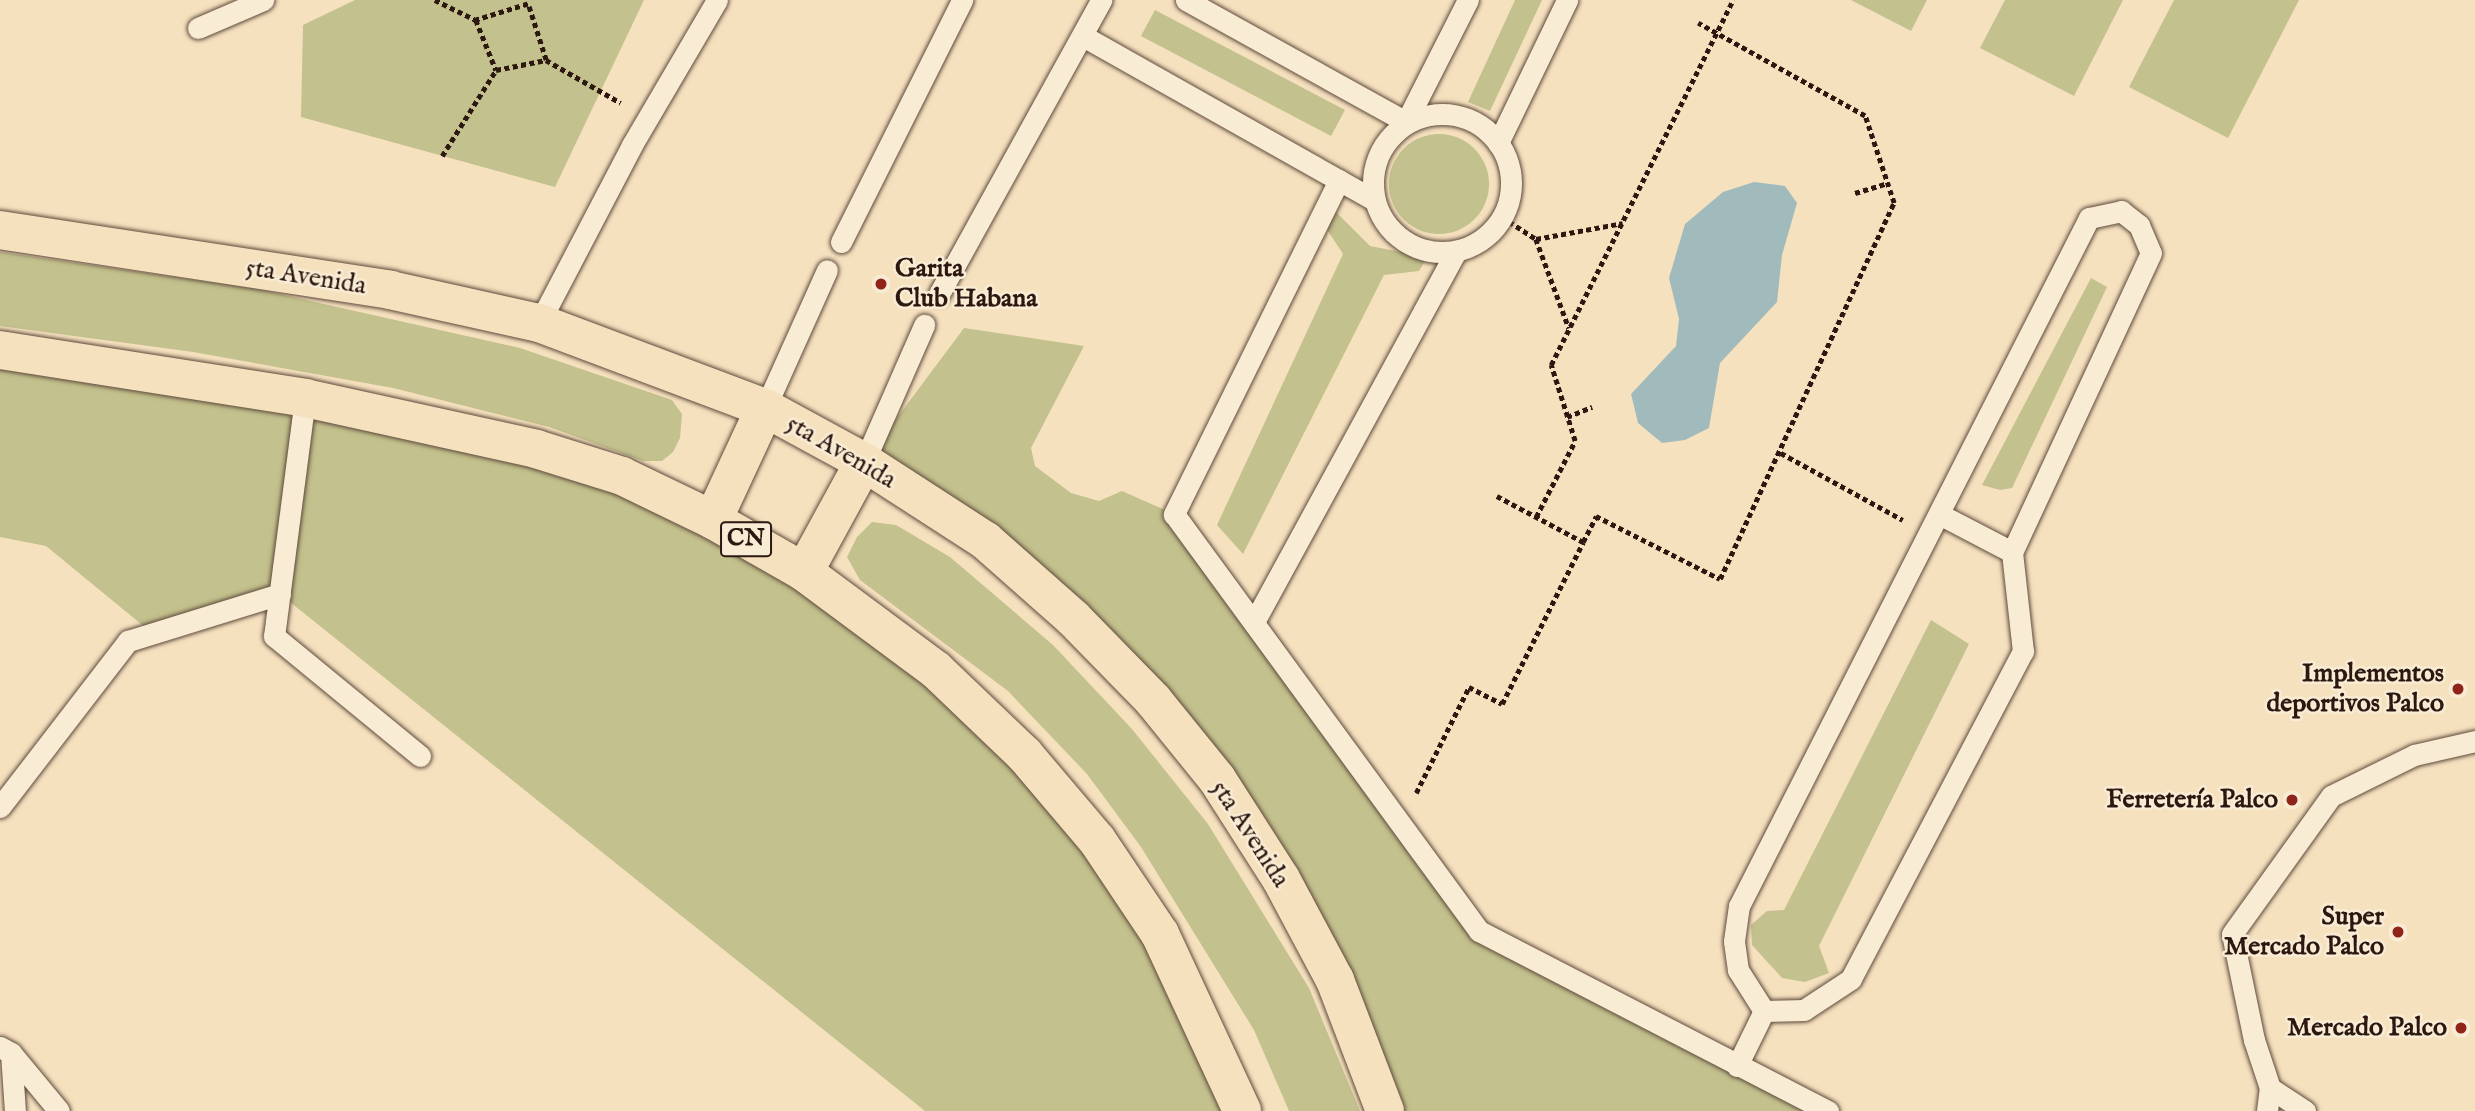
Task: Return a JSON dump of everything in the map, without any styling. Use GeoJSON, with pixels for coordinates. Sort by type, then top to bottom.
{"type":"FeatureCollection","features":[{"type":"Feature","properties":{"kind":"highway","name":"5ta Avenida"},"geometry":{"type":"LineString","coordinates":[[0,230],[390,290],[539,323],[765,408],[864,462],[986,541],[1073,618],[1153,700],[1216,779],[1281,879],[1335,980],[1385,1111]]}},
{"type":"Feature","properties":{"kind":"highway","name":"CN"},"geometry":{"type":"LineString","coordinates":[[0,350],[305,398],[536,449],[622,476],[713,520],[804,572],[936,670],[1024,754],[1097,840],[1160,934],[1242,1111]]}},
{"type":"Feature","properties":{"kind":"highway"},"geometry":{"type":"LineString","coordinates":[[713,520],[765,408]]}},
{"type":"Feature","properties":{"kind":"highway"},"geometry":{"type":"LineString","coordinates":[[804,572],[864,462]]}},
{"type":"Feature","properties":{"kind":"lane"},"geometry":{"type":"LineString","coordinates":[[198,28],[263,0]]}},
{"type":"Feature","properties":{"kind":"lane"},"geometry":{"type":"LineString","coordinates":[[539,323],[648,118],[717,0]]}},
{"type":"Feature","properties":{"kind":"lane"},"geometry":{"type":"LineString","coordinates":[[841,242],[962,0]]}},
{"type":"Feature","properties":{"kind":"lane"},"geometry":{"type":"LineString","coordinates":[[939,294],[1101,0]]}},
{"type":"Feature","properties":{"kind":"lane"},"geometry":{"type":"LineString","coordinates":[[1185,0],[1406,122]]}},
{"type":"Feature","properties":{"kind":"lane"},"geometry":{"type":"LineString","coordinates":[[1406,122],[1468,0]]}},
{"type":"Feature","properties":{"kind":"lane"},"geometry":{"type":"LineString","coordinates":[[1498,143],[1567,0]]}},
{"type":"Feature","properties":{"kind":"lane"},"geometry":{"type":"LineString","coordinates":[[1083,36],[1374,200]]}},
{"type":"Feature","properties":{"kind":"lane"},"geometry":{"type":"LineString","coordinates":[[1423,115],[1460,116],[1478,123],[1498,143],[1511,175],[1502,218],[1474,245],[1456,251],[1414,247],[1382,220],[1374,200],[1372,178],[1377,156],[1389,136],[1406,122],[1423,115]]}},
{"type":"Feature","properties":{"kind":"lane"},"geometry":{"type":"LineString","coordinates":[[1339,180],[1174,514],[1479,931],[1828,1111]]}},
{"type":"Feature","properties":{"kind":"lane"},"geometry":{"type":"LineString","coordinates":[[2121,211],[2139,225],[2151,253],[2012,552],[2023,651],[1851,979],[1804,1010],[1764,1011],[1738,970],[1734,941],[1739,906],[2088,218],[2121,211]]}},
{"type":"Feature","properties":{"kind":"lane"},"geometry":{"type":"LineString","coordinates":[[1254,622],[1456,251]]}},
{"type":"Feature","properties":{"kind":"lane"},"geometry":{"type":"LineString","coordinates":[[765,408],[827,270]]}},
{"type":"Feature","properties":{"kind":"lane"},"geometry":{"type":"LineString","coordinates":[[864,462],[924,325]]}},
{"type":"Feature","properties":{"kind":"lane"},"geometry":{"type":"LineString","coordinates":[[305,398],[274,636],[420,756]]}},
{"type":"Feature","properties":{"kind":"lane"},"geometry":{"type":"LineString","coordinates":[[1938,514],[2012,552]]}},
{"type":"Feature","properties":{"kind":"lane"},"geometry":{"type":"LineString","coordinates":[[1,807],[128,641],[280,594]]}},
{"type":"Feature","properties":{"kind":"lane"},"geometry":{"type":"LineString","coordinates":[[2267,1111],[2270,1088],[2254,1040],[2232,934],[2331,796],[2414,755],[2475,741]]}},
{"type":"Feature","properties":{"kind":"lane"},"geometry":{"type":"LineString","coordinates":[[1737,1066],[1764,1011]]}},
{"type":"Feature","properties":{"kind":"lane"},"geometry":{"type":"LineString","coordinates":[[6,1050],[15,1111]]}},
{"type":"Feature","properties":{"kind":"lane"},"geometry":{"type":"LineString","coordinates":[[6,1050],[59,1111]]}},
{"type":"Feature","properties":{"kind":"lane"},"geometry":{"type":"LineString","coordinates":[[2270,1088],[2305,1111]]}},
{"type":"Feature","properties":{"kind":"path"},"geometry":{"type":"LineString","coordinates":[[435,0],[476,20],[496,71]]}},
{"type":"Feature","properties":{"kind":"path"},"geometry":{"type":"LineString","coordinates":[[1536,517],[1575,441],[1551,365],[1733,0]]}},
{"type":"Feature","properties":{"kind":"path"},"geometry":{"type":"LineString","coordinates":[[476,20],[529,2],[546,60]]}},
{"type":"Feature","properties":{"kind":"path"},"geometry":{"type":"LineString","coordinates":[[1400,825],[1469,687],[1502,704],[1596,516],[1720,579],[1781,453],[1894,203],[1865,116],[1698,23]]}},
{"type":"Feature","properties":{"kind":"path"},"geometry":{"type":"LineString","coordinates":[[442,156],[496,71],[546,60],[648,118]]}},
{"type":"Feature","properties":{"kind":"path"},"geometry":{"type":"LineString","coordinates":[[1855,194],[1888,183]]}},
{"type":"Feature","properties":{"kind":"path"},"geometry":{"type":"LineString","coordinates":[[1502,218],[1536,239],[1570,328]]}},
{"type":"Feature","properties":{"kind":"path"},"geometry":{"type":"LineString","coordinates":[[1536,239],[1623,223]]}},
{"type":"Feature","properties":{"kind":"path"},"geometry":{"type":"LineString","coordinates":[[1567,417],[1592,407]]}},
{"type":"Feature","properties":{"kind":"path"},"geometry":{"type":"LineString","coordinates":[[1781,453],[1929,533]]}},
{"type":"Feature","properties":{"kind":"path"},"geometry":{"type":"LineString","coordinates":[[1497,496],[1583,542]]}},
{"type":"Feature","properties":{"kind":"shaded area"},"geometry":{"type":"Polygon","coordinates":[[[355,0],[644,0],[555,187],[301,117],[303,25],[355,0]]]}},
{"type":"Feature","properties":{"kind":"shaded area"},"geometry":{"type":"Polygon","coordinates":[[[1515,0],[1542,0],[1490,111],[1468,102],[1515,0]]]}},
{"type":"Feature","properties":{"kind":"shaded area"},"geometry":{"type":"Polygon","coordinates":[[[1851,0],[1927,0],[1911,31],[1851,0]]]}},
{"type":"Feature","properties":{"kind":"shaded area"},"geometry":{"type":"Polygon","coordinates":[[[2005,0],[2123,0],[2074,96],[1980,48],[2005,0]]]}},
{"type":"Feature","properties":{"kind":"shaded area"},"geometry":{"type":"Polygon","coordinates":[[[2174,0],[2299,0],[2228,138],[2129,87],[2174,0]]]}},
{"type":"Feature","properties":{"kind":"shaded area"},"geometry":{"type":"Polygon","coordinates":[[[1155,10],[1345,110],[1331,136],[1141,36],[1155,10]]]}},
{"type":"Feature","properties":{"kind":"shaded area"},"geometry":{"type":"Polygon","coordinates":[[[1439,134],[1467,142],[1481,156],[1489,184],[1481,212],[1467,226],[1439,234],[1411,226],[1397,212],[1389,184],[1397,156],[1411,142],[1439,134]]]}},
{"type":"Feature","properties":{"kind":"shaded area"},"geometry":{"type":"Polygon","coordinates":[[[1332,208],[1370,246],[1427,257],[1419,271],[1384,275],[1243,554],[1217,525],[1343,254],[1326,228],[1332,208]]]}},
{"type":"Feature","properties":{"kind":"shaded area"},"geometry":{"type":"Polygon","coordinates":[[[0,252],[257,289],[520,348],[672,400],[682,414],[680,438],[673,452],[662,461],[643,461],[549,427],[393,388],[193,352],[0,326],[0,252]]]}},
{"type":"Feature","properties":{"kind":"shaded area"},"geometry":{"type":"Polygon","coordinates":[[[2091,278],[2107,287],[2012,488],[2000,490],[1982,485],[2091,278]]]}},
{"type":"Feature","properties":{"kind":"shaded area"},"geometry":{"type":"Polygon","coordinates":[[[964,328],[1084,346],[1031,448],[1035,466],[1071,493],[1099,501],[1122,491],[1174,514],[1479,931],[1827,1111],[1385,1111],[1217,779],[1073,618],[864,462],[964,328]]]}},
{"type":"Feature","properties":{"kind":"shaded area"},"geometry":{"type":"Polygon","coordinates":[[[0,351],[622,476],[804,572],[1097,840],[1242,1111],[925,1111],[280,594],[152,633],[46,546],[0,537],[0,351]]]}},
{"type":"Feature","properties":{"kind":"shaded area"},"geometry":{"type":"Polygon","coordinates":[[[872,522],[896,525],[950,557],[1053,645],[1132,729],[1208,824],[1309,988],[1360,1111],[1289,1111],[1254,1030],[1141,847],[1087,774],[1008,691],[860,580],[847,557],[857,537],[872,522]]]}},
{"type":"Feature","properties":{"kind":"shaded area"},"geometry":{"type":"Polygon","coordinates":[[[1931,620],[1969,644],[1819,946],[1829,973],[1805,982],[1782,978],[1752,945],[1751,925],[1767,911],[1784,910],[1931,620]]]}},
{"type":"Feature","properties":{"kind":"water"},"geometry":{"type":"Polygon","coordinates":[[[1754,182],[1785,186],[1797,203],[1782,255],[1777,302],[1720,363],[1709,428],[1685,440],[1662,443],[1638,423],[1631,394],[1676,346],[1679,319],[1669,278],[1685,224],[1723,192],[1754,182]]]}},
{"type":"Feature","properties":{"kind":"place","name":"Garita Club Habana"},"geometry":{"type":"Point","coordinates":[881,284]}},
{"type":"Feature","properties":{"kind":"place","name":"Implementos deportivos Palco"},"geometry":{"type":"Point","coordinates":[2458,689]}},
{"type":"Feature","properties":{"kind":"place","name":"Ferretería Palco"},"geometry":{"type":"Point","coordinates":[2292,800]}},
{"type":"Feature","properties":{"kind":"place","name":"Super Mercado Palco"},"geometry":{"type":"Point","coordinates":[2398,932]}},
{"type":"Feature","properties":{"kind":"place","name":"Mercado Palco"},"geometry":{"type":"Point","coordinates":[2461,1028]}}]}
